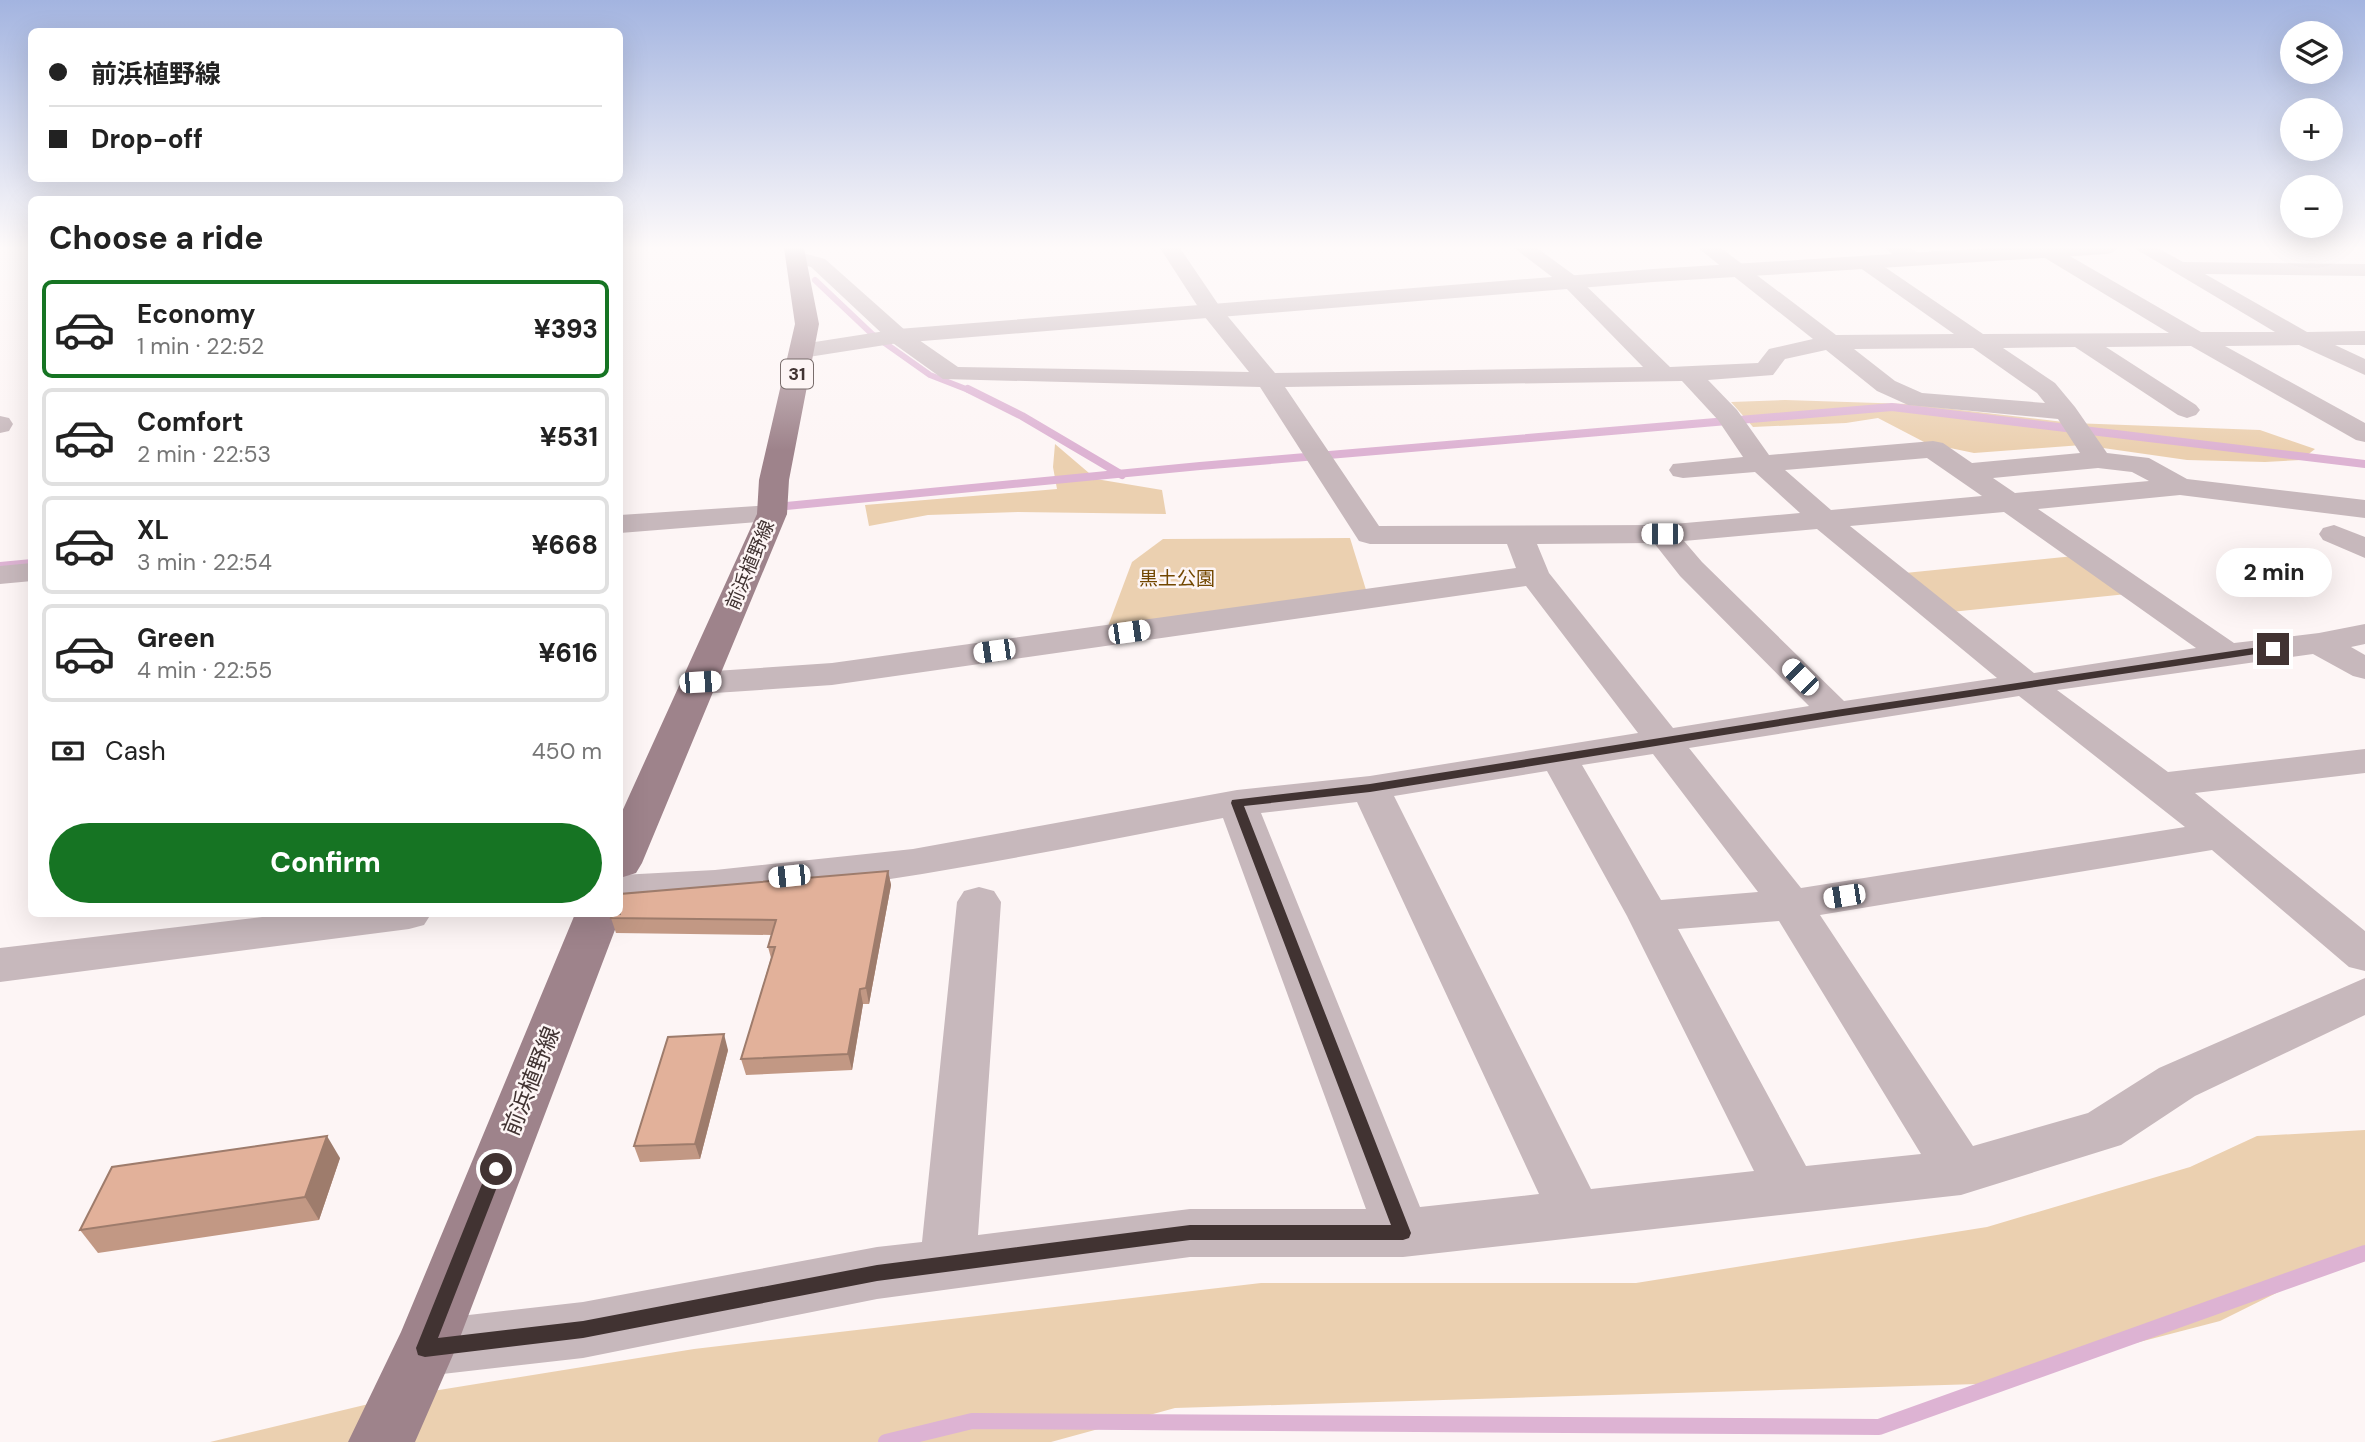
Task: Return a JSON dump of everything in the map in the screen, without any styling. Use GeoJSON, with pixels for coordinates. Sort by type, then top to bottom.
{"type":"FeatureCollection","features":[{"type":"Feature","properties":{"kind":"main road","name":"前浜植野線"},"geometry":{"type":"LineString","coordinates":[[623,856],[700,682],[772,506],[774,480],[807,324],[806,315]]}},
{"type":"Feature","properties":{"kind":"main road","name":"前浜植野線"},"geometry":{"type":"LineString","coordinates":[[381,1442],[425,1348],[597,917]]}},
{"type":"Feature","properties":{"kind":"street"},"geometry":{"type":"LineString","coordinates":[[865,315],[885,338],[953,374],[1268,380],[1675,374],[1765,370],[1777,354],[1830,342],[2365,338]]}},
{"type":"Feature","properties":{"kind":"street"},"geometry":{"type":"LineString","coordinates":[[802,351],[885,338],[1160,315]]}},
{"type":"Feature","properties":{"kind":"street"},"geometry":{"type":"LineString","coordinates":[[1215,315],[1268,380],[1370,535],[1662,534],[2180,487],[2365,509]]}},
{"type":"Feature","properties":{"kind":"street"},"geometry":{"type":"LineString","coordinates":[[1609,315],[1734,424],[1760,462],[1826,521],[2026,684],[2160,785],[2365,955]]}},
{"type":"Feature","properties":{"kind":"street"},"geometry":{"type":"LineString","coordinates":[[1800,315],[1886,387],[1917,400],[2066,412]]}},
{"type":"Feature","properties":{"kind":"street"},"geometry":{"type":"LineString","coordinates":[[1942,315],[2046,388],[2066,412],[2081,439],[2098,460]]}},
{"type":"Feature","properties":{"kind":"street"},"geometry":{"type":"LineString","coordinates":[[2156,315],[2365,434]]}},
{"type":"Feature","properties":{"kind":"street"},"geometry":{"type":"LineString","coordinates":[[2264,315],[2304,339],[2365,368]]}},
{"type":"Feature","properties":{"kind":"street"},"geometry":{"type":"LineString","coordinates":[[2081,340],[2187,410]]}},
{"type":"Feature","properties":{"kind":"street"},"geometry":{"type":"LineString","coordinates":[[1683,470],[1933,449],[2227,654]]}},
{"type":"Feature","properties":{"kind":"street"},"geometry":{"type":"LineString","coordinates":[[1968,472],[2098,460],[2139,464],[2180,487]]}},
{"type":"Feature","properties":{"kind":"street"},"geometry":{"type":"LineString","coordinates":[[623,524],[772,506]]}},
{"type":"Feature","properties":{"kind":"street"},"geometry":{"type":"LineString","coordinates":[[1662,534],[1691,569],[1836,713]]}},
{"type":"Feature","properties":{"kind":"street"},"geometry":{"type":"LineString","coordinates":[[2334,534],[2365,550]]}},
{"type":"Feature","properties":{"kind":"street"},"geometry":{"type":"LineString","coordinates":[[1520,535],[1534,575],[1791,905],[1962,1172]]}},
{"type":"Feature","properties":{"kind":"street"},"geometry":{"type":"LineString","coordinates":[[0,575],[28,572]]}},
{"type":"Feature","properties":{"kind":"street"},"geometry":{"type":"LineString","coordinates":[[700,682],[832,674],[1534,575]]}},
{"type":"Feature","properties":{"kind":"street"},"geometry":{"type":"LineString","coordinates":[[623,890],[715,884],[912,863],[1237,803],[1370,788],[1836,713],[2227,654],[2319,643],[2365,634]]}},
{"type":"Feature","properties":{"kind":"street"},"geometry":{"type":"LineString","coordinates":[[2319,643],[2365,668]]}},
{"type":"Feature","properties":{"kind":"street"},"geometry":{"type":"LineString","coordinates":[[1559,758],[1649,916],[1791,1190]]}},
{"type":"Feature","properties":{"kind":"street"},"geometry":{"type":"LineString","coordinates":[[2160,785],[2365,761]]}},
{"type":"Feature","properties":{"kind":"street"},"geometry":{"type":"LineString","coordinates":[[1370,788],[1575,1213]]}},
{"type":"Feature","properties":{"kind":"street"},"geometry":{"type":"LineString","coordinates":[[1237,803],[1403,1233]]}},
{"type":"Feature","properties":{"kind":"street"},"geometry":{"type":"LineString","coordinates":[[1649,916],[1791,905],[2219,835]]}},
{"type":"Feature","properties":{"kind":"street"},"geometry":{"type":"LineString","coordinates":[[948,1264],[979,902]]}},
{"type":"Feature","properties":{"kind":"street"},"geometry":{"type":"LineString","coordinates":[[0,965],[385,917]]}},
{"type":"Feature","properties":{"kind":"street"},"geometry":{"type":"LineString","coordinates":[[425,1348],[583,1330],[877,1273],[1190,1233],[1403,1233],[1962,1172],[2103,1130],[2177,1082],[2365,995]]}},
{"type":"Feature","properties":{"kind":"green space"},"geometry":{"type":"Polygon","coordinates":[[[1785,400],[1909,404],[2072,423],[2260,430],[2315,449],[2301,460],[2265,462],[2187,460],[2082,445],[1974,453],[1926,443],[1878,418],[1846,423],[1753,427],[1731,402],[1785,400]]]}},
{"type":"Feature","properties":{"kind":"green space"},"geometry":{"type":"Polygon","coordinates":[[[1055,444],[1096,479],[1162,490],[1166,514],[1018,512],[928,515],[869,526],[865,505],[1057,489],[1053,467],[1055,444]]]}},
{"type":"Feature","properties":{"kind":"green space","name":"黒土公園"},"geometry":{"type":"Polygon","coordinates":[[[1350,538],[1367,593],[1108,626],[1132,562],[1163,539],[1350,538]]]}},
{"type":"Feature","properties":{"kind":"green space"},"geometry":{"type":"Polygon","coordinates":[[[2074,556],[2127,594],[1951,612],[1905,573],[2074,556]]]}},
{"type":"Feature","properties":{"kind":"green space"},"geometry":{"type":"Polygon","coordinates":[[[2365,1130],[2365,1249],[2220,1321],[1978,1384],[1175,1408],[1051,1442],[210,1442],[402,1396],[694,1349],[1261,1283],[1636,1283],[1987,1227],[2190,1167],[2257,1136],[2365,1130]]]}},
{"type":"Feature","properties":{"kind":"building"},"geometry":{"type":"Polygon","coordinates":[[[888,871],[866,988],[860,989],[848,1054],[741,1059],[775,947],[768,947],[776,920],[611,918],[623,917],[623,894],[888,871]]]}},
{"type":"Feature","properties":{"kind":"building"},"geometry":{"type":"Polygon","coordinates":[[[724,1034],[695,1144],[634,1146],[668,1037],[724,1034]]]}},
{"type":"Feature","properties":{"kind":"building"},"geometry":{"type":"Polygon","coordinates":[[[327,1136],[305,1197],[80,1230],[112,1167],[327,1136]]]}},
{"type":"Feature","properties":{"kind":"waterway"},"geometry":{"type":"LineString","coordinates":[[852,315],[872,334],[930,375],[971,391]]}},
{"type":"Feature","properties":{"kind":"waterway"},"geometry":{"type":"LineString","coordinates":[[968,389],[1022,416],[1120,474]]}},
{"type":"Feature","properties":{"kind":"waterway"},"geometry":{"type":"LineString","coordinates":[[1120,474],[1892,407],[2365,464]]}},
{"type":"Feature","properties":{"kind":"waterway"},"geometry":{"type":"LineString","coordinates":[[776,507],[1120,474]]}},
{"type":"Feature","properties":{"kind":"waterway"},"geometry":{"type":"LineString","coordinates":[[0,566],[28,563]]}},
{"type":"Feature","properties":{"kind":"waterway"},"geometry":{"type":"LineString","coordinates":[[886,1442],[972,1421],[1879,1427],[2365,1253]]}},
{"type":"Feature","properties":{"kind":"route"},"geometry":{"type":"LineString","coordinates":[[496,1169],[425,1348],[583,1330],[877,1273],[1190,1233],[1403,1233],[1237,803],[1370,788],[1836,713],[2273,649]]}}]}
